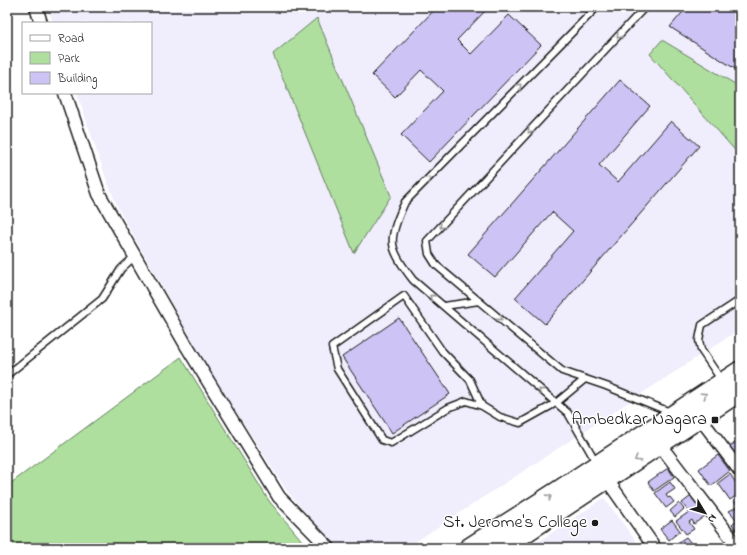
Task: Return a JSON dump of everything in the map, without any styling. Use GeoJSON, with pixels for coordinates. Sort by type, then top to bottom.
{"type":"FeatureCollection","features":[{"type":"Feature","properties":{"kind":"main road"},"geometry":{"type":"LineString","coordinates":[[502,548],[676,414],[740,371]]}},
{"type":"Feature","properties":{"kind":"main road"},"geometry":{"type":"LineString","coordinates":[[469,548],[602,472],[660,445],[740,391]]}},
{"type":"Feature","properties":{"kind":"street"},"geometry":{"type":"LineString","coordinates":[[36,7],[41,22]]}},
{"type":"Feature","properties":{"kind":"street"},"geometry":{"type":"LineString","coordinates":[[65,94],[99,194],[186,346],[279,497],[329,548]]}},
{"type":"Feature","properties":{"kind":"street"},"geometry":{"type":"LineString","coordinates":[[700,418],[740,471]]}},
{"type":"Feature","properties":{"kind":"street"},"geometry":{"type":"LineString","coordinates":[[660,445],[739,548]]}},
{"type":"Feature","properties":{"kind":"street"},"geometry":{"type":"LineString","coordinates":[[602,472],[655,548]]}},
{"type":"Feature","properties":{"kind":"lane"},"geometry":{"type":"LineString","coordinates":[[597,7],[406,202],[396,223],[392,244],[401,264],[413,280],[568,413],[602,472]]}},
{"type":"Feature","properties":{"kind":"lane"},"geometry":{"type":"LineString","coordinates":[[646,7],[427,241],[429,254],[436,265],[562,371],[676,414]]}},
{"type":"Feature","properties":{"kind":"lane"},"geometry":{"type":"LineString","coordinates":[[7,375],[102,299],[122,270],[134,256]]}},
{"type":"Feature","properties":{"kind":"lane"},"geometry":{"type":"LineString","coordinates":[[482,406],[470,380],[442,351],[404,296],[332,347],[338,369],[382,440],[391,443],[448,408],[466,401],[482,406],[500,417],[520,423],[556,403],[585,379]]}},
{"type":"Feature","properties":{"kind":"lane"},"geometry":{"type":"LineString","coordinates":[[723,382],[701,350],[699,340],[702,325],[740,300]]}},
{"type":"Feature","properties":{"kind":"lane"},"geometry":{"type":"LineString","coordinates":[[444,306],[479,301]]}},
{"type":"Feature","properties":{"kind":"shaded area"},"geometry":{"type":"Polygon","coordinates":[[[48,7],[740,7],[740,329],[406,548],[336,548],[287,491],[205,363],[118,208],[107,181],[77,94],[152,94],[152,22],[53,22],[48,7]]]}},
{"type":"Feature","properties":{"kind":"shaded area","name":"St. Jerome's College"},"geometry":{"type":"Polygon","coordinates":[[[604,498],[641,548],[529,548],[604,498]]]}},
{"type":"Feature","properties":{"kind":"green space"},"geometry":{"type":"Polygon","coordinates":[[[317,18],[391,196],[354,253],[273,54],[317,18]]]}},
{"type":"Feature","properties":{"kind":"green space"},"geometry":{"type":"Polygon","coordinates":[[[662,40],[740,87],[740,156],[650,54],[662,40]]]}},
{"type":"Feature","properties":{"kind":"green space"},"geometry":{"type":"Polygon","coordinates":[[[181,357],[269,501],[308,548],[7,548],[7,486],[181,357]]]}},
{"type":"Feature","properties":{"kind":"building"},"geometry":{"type":"Polygon","coordinates":[[[437,7],[489,7],[457,40],[471,54],[509,15],[541,45],[429,162],[401,135],[443,91],[421,70],[395,97],[372,75],[437,7]]]}},
{"type":"Feature","properties":{"kind":"building"},"geometry":{"type":"Polygon","coordinates":[[[687,7],[740,7],[740,72],[670,27],[687,7]]]}},
{"type":"Feature","properties":{"kind":"building"},"geometry":{"type":"Polygon","coordinates":[[[620,80],[650,106],[599,165],[618,182],[671,121],[699,146],[545,324],[515,298],[573,231],[552,212],[495,277],[468,254],[620,80]]]}},
{"type":"Feature","properties":{"kind":"building"},"geometry":{"type":"Polygon","coordinates":[[[399,318],[450,394],[392,433],[342,357],[399,318]]]}},
{"type":"Feature","properties":{"kind":"building"},"geometry":{"type":"Polygon","coordinates":[[[740,439],[740,466],[727,449],[740,439]]]}},
{"type":"Feature","properties":{"kind":"building"},"geometry":{"type":"Polygon","coordinates":[[[718,455],[730,471],[711,486],[699,469],[718,455]]]}},
{"type":"Feature","properties":{"kind":"building"},"geometry":{"type":"Polygon","coordinates":[[[668,468],[674,477],[654,491],[648,482],[668,468]]]}},
{"type":"Feature","properties":{"kind":"building"},"geometry":{"type":"Polygon","coordinates":[[[730,474],[740,489],[740,493],[730,500],[718,483],[730,474]]]}},
{"type":"Feature","properties":{"kind":"building"},"geometry":{"type":"Polygon","coordinates":[[[670,482],[675,489],[666,495],[674,502],[666,508],[655,493],[670,482]]]}},
{"type":"Feature","properties":{"kind":"building"},"geometry":{"type":"Polygon","coordinates":[[[691,496],[705,516],[694,524],[692,520],[689,522],[694,529],[686,534],[676,521],[689,512],[682,503],[691,496]]]}},
{"type":"Feature","properties":{"kind":"building"},"geometry":{"type":"Polygon","coordinates":[[[740,496],[740,531],[738,533],[732,524],[737,520],[729,511],[739,506],[733,501],[740,496]]]}},
{"type":"Feature","properties":{"kind":"building"},"geometry":{"type":"Polygon","coordinates":[[[679,503],[684,509],[675,517],[670,511],[679,503]]]}},
{"type":"Feature","properties":{"kind":"building"},"geometry":{"type":"Polygon","coordinates":[[[672,520],[680,531],[669,540],[660,529],[672,520]]]}},
{"type":"Feature","properties":{"kind":"building"},"geometry":{"type":"Polygon","coordinates":[[[686,537],[695,548],[681,548],[677,543],[686,537]]]}},
{"type":"Feature","properties":{"kind":"place","name":"Ambedkar Nagara"},"geometry":{"type":"Point","coordinates":[715,420]}},
{"type":"Feature","properties":{"kind":"place","name":"St. Jerome's College"},"geometry":{"type":"Point","coordinates":[595,523]}}]}
